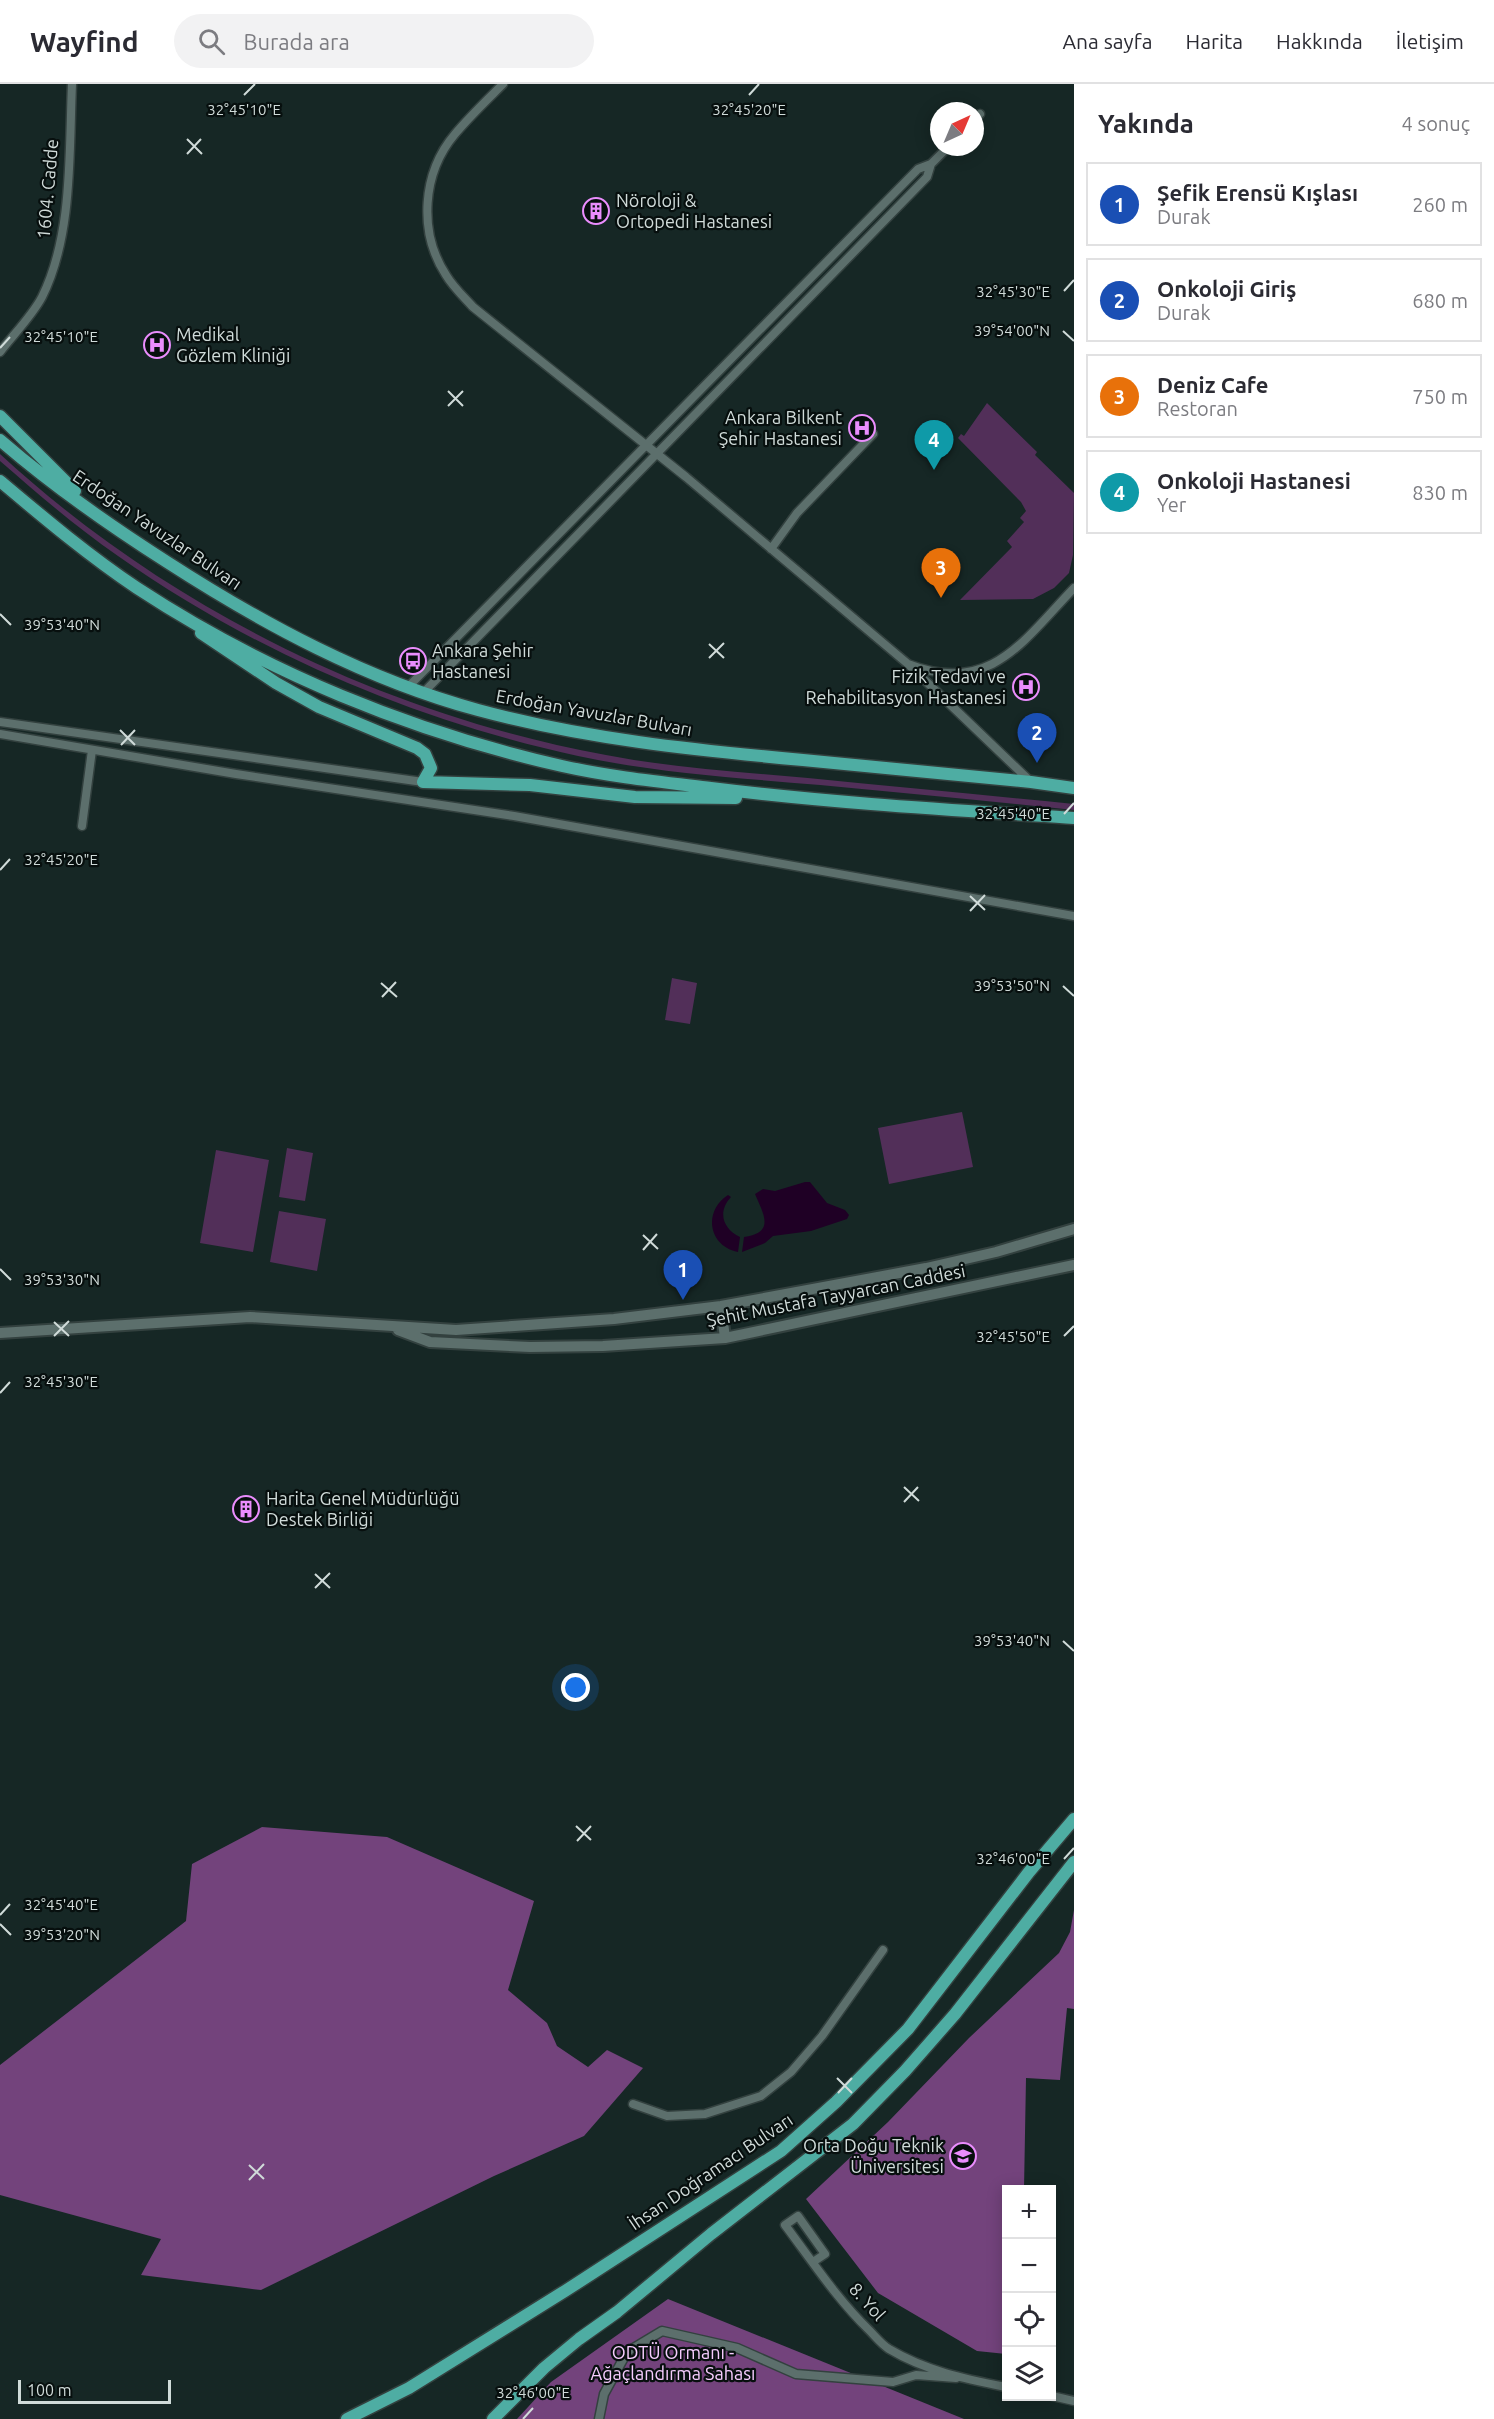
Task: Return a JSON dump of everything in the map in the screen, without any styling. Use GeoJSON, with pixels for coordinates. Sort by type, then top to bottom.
{"type":"FeatureCollection","features":[{"type":"Feature","properties":{"kind":"main road"},"geometry":{"type":"LineString","coordinates":[[0,417],[57,472],[88,509]]}},
{"type":"Feature","properties":{"kind":"main road","name":"Erdoğan Yavuzlar Bulvarı"},"geometry":{"type":"LineString","coordinates":[[0,440],[88,509],[192,579],[269,623],[339,658],[476,710],[627,741],[702,751],[1074,788]]}},
{"type":"Feature","properties":{"kind":"main road"},"geometry":{"type":"LineString","coordinates":[[0,481],[76,544],[276,683],[334,714],[417,748],[424,754],[431,768],[423,782],[530,785],[635,797],[796,799]]}},
{"type":"Feature","properties":{"kind":"main road"},"geometry":{"type":"LineString","coordinates":[[138,588],[239,646],[333,692],[453,737],[565,766],[622,777],[796,799],[1074,820]]}},
{"type":"Feature","properties":{"kind":"main road","name":"Şehit Mustafa Tayyarcan Caddesi"},"geometry":{"type":"LineString","coordinates":[[0,1333],[250,1317],[456,1330],[615,1319],[721,1306],[926,1268],[996,1252],[1074,1229]]}},
{"type":"Feature","properties":{"kind":"main road","name":"Şehit Mustafa Tayyarcan Caddesi"},"geometry":{"type":"LineString","coordinates":[[389,1327],[430,1342],[451,1345],[559,1347],[725,1338],[1074,1265]]}},
{"type":"Feature","properties":{"kind":"main road"},"geometry":{"type":"LineString","coordinates":[[721,1306],[725,1338]]}},
{"type":"Feature","properties":{"kind":"main road","name":"İhsan Doğramacı Bulvarı"},"geometry":{"type":"LineString","coordinates":[[347,2419],[409,2388],[555,2298],[781,2151],[837,2102],[908,2029],[1029,1872],[1074,1819]]}},
{"type":"Feature","properties":{"kind":"main road"},"geometry":{"type":"LineString","coordinates":[[493,2419],[544,2368],[579,2338],[617,2312],[711,2234],[853,2124],[955,2014],[1074,1862]]}},
{"type":"Feature","properties":{"kind":"street","name":"1604. Cadde"},"geometry":{"type":"LineString","coordinates":[[0,352],[41,298],[60,249],[68,177],[72,84]]}},
{"type":"Feature","properties":{"kind":"street"},"geometry":{"type":"LineString","coordinates":[[503,84],[454,135],[440,158],[430,182],[426,205],[428,228],[434,252],[446,276],[473,307],[645,444],[908,664],[1031,782]]}},
{"type":"Feature","properties":{"kind":"street"},"geometry":{"type":"LineString","coordinates":[[409,686],[918,169],[931,164],[939,156]]}},
{"type":"Feature","properties":{"kind":"street"},"geometry":{"type":"LineString","coordinates":[[424,692],[927,177],[931,164]]}},
{"type":"Feature","properties":{"kind":"street"},"geometry":{"type":"LineString","coordinates":[[771,549],[797,513],[873,434]]}},
{"type":"Feature","properties":{"kind":"street"},"geometry":{"type":"LineString","coordinates":[[908,664],[931,673],[964,674],[992,666],[1019,646],[1074,588]]}},
{"type":"Feature","properties":{"kind":"street"},"geometry":{"type":"LineString","coordinates":[[0,722],[423,782]]}},
{"type":"Feature","properties":{"kind":"street"},"geometry":{"type":"LineString","coordinates":[[0,734],[514,816],[1074,916]]}},
{"type":"Feature","properties":{"kind":"street"},"geometry":{"type":"LineString","coordinates":[[82,826],[92,750]]}},
{"type":"Feature","properties":{"kind":"street"},"geometry":{"type":"LineString","coordinates":[[633,2104],[667,2116],[705,2114],[761,2096],[791,2072],[814,2045],[883,1950]]}},
{"type":"Feature","properties":{"kind":"street","name":"8. Yol"},"geometry":{"type":"LineString","coordinates":[[813,2262],[825,2254],[798,2216],[785,2225],[850,2312],[887,2347],[924,2367],[956,2378],[1002,2386]]}},
{"type":"Feature","properties":{"kind":"street"},"geometry":{"type":"LineString","coordinates":[[599,2419],[604,2394],[627,2352],[662,2331],[737,2348],[796,2374],[893,2382],[916,2375],[956,2378]]}},
{"type":"Feature","properties":{"kind":"street"},"geometry":{"type":"LineString","coordinates":[[1056,2397],[1074,2401]]}},
{"type":"Feature","properties":{"kind":"shaded area"},"geometry":{"type":"Polygon","coordinates":[[[987,403],[1037,452],[1035,455],[1074,493],[1073,555],[1069,573],[1054,588],[1033,599],[960,600],[1012,547],[1007,541],[1024,522],[1020,518],[1026,511],[1021,502],[958,438],[961,434],[964,436],[987,403]]]}},
{"type":"Feature","properties":{"kind":"shaded area"},"geometry":{"type":"Polygon","coordinates":[[[0,454],[65,509],[134,560],[206,606],[282,647],[360,682],[440,712],[522,737],[656,763],[1074,804],[1074,810],[638,767],[578,756],[456,723],[338,679],[225,623],[171,591],[87,534],[0,461],[0,454]]]}},
{"type":"Feature","properties":{"kind":"shaded area"},"geometry":{"type":"Polygon","coordinates":[[[672,978],[697,983],[690,1024],[665,1020],[672,978]]]}},
{"type":"Feature","properties":{"kind":"shaded area"},"geometry":{"type":"Polygon","coordinates":[[[962,1112],[973,1167],[889,1184],[878,1128],[962,1112]]]}},
{"type":"Feature","properties":{"kind":"shaded area"},"geometry":{"type":"Polygon","coordinates":[[[287,1148],[313,1153],[305,1201],[279,1197],[287,1148]]]}},
{"type":"Feature","properties":{"kind":"shaded area"},"geometry":{"type":"Polygon","coordinates":[[[216,1150],[269,1160],[253,1252],[200,1243],[216,1150]]]}},
{"type":"Feature","properties":{"kind":"shaded area"},"geometry":{"type":"Polygon","coordinates":[[[810,1182],[827,1203],[845,1210],[849,1215],[847,1219],[811,1231],[773,1236],[765,1243],[742,1252],[744,1237],[754,1235],[764,1227],[763,1215],[755,1194],[763,1189],[775,1191],[810,1182]]]}},
{"type":"Feature","properties":{"kind":"shaded area"},"geometry":{"type":"Polygon","coordinates":[[[728,1195],[731,1197],[724,1208],[724,1220],[729,1229],[740,1237],[738,1252],[720,1243],[712,1227],[715,1210],[728,1195]]]}},
{"type":"Feature","properties":{"kind":"shaded area"},"geometry":{"type":"Polygon","coordinates":[[[279,1211],[326,1219],[317,1271],[270,1262],[279,1211]]]}},
{"type":"Feature","properties":{"kind":"green space"},"geometry":{"type":"Polygon","coordinates":[[[262,1827],[387,1837],[534,1901],[508,1990],[547,2023],[557,2046],[588,2067],[607,2050],[643,2068],[584,2136],[494,2176],[261,2290],[141,2275],[161,2239],[0,2195],[0,2065],[186,1921],[192,1864],[262,1827]]]}},
{"type":"Feature","properties":{"kind":"green space"},"geometry":{"type":"Polygon","coordinates":[[[1074,1910],[1074,2009],[1067,2008],[1060,2080],[1026,2078],[1024,2185],[1002,2185],[1002,2354],[977,2351],[878,2293],[806,2199],[888,2122],[969,2038],[1059,1953],[1070,1932],[1074,1910]]]}},
{"type":"Feature","properties":{"kind":"green space","name":"ODTÜ Ormanı - Ağaçlandırma Sahası"},"geometry":{"type":"Polygon","coordinates":[[[668,2299],[964,2419],[517,2419],[551,2382],[668,2299]]]}},
{"type":"Feature","properties":{"kind":"place","name":"Nöroloji & Ortopedi Hastanesi"},"geometry":{"type":"Point","coordinates":[596,211]}},
{"type":"Feature","properties":{"kind":"place","name":"Medikal Gözlem Kliniği"},"geometry":{"type":"Point","coordinates":[157,345]}},
{"type":"Feature","properties":{"kind":"place","name":"Ankara Bilkent Şehir Hastanesi"},"geometry":{"type":"Point","coordinates":[862,428]}},
{"type":"Feature","properties":{"kind":"place","name":"Onkoloji Hastanesi"},"geometry":{"type":"Point","coordinates":[934,470]}},
{"type":"Feature","properties":{"kind":"place","name":"Deniz Cafe"},"geometry":{"type":"Point","coordinates":[941,598]}},
{"type":"Feature","properties":{"kind":"place","name":"Ankara Şehir Hastanesi"},"geometry":{"type":"Point","coordinates":[413,661]}},
{"type":"Feature","properties":{"kind":"place","name":"Fizik Tedavi ve Rehabilitasyon Hastanesi"},"geometry":{"type":"Point","coordinates":[1026,687]}},
{"type":"Feature","properties":{"kind":"place","name":"Onkoloji Giriş"},"geometry":{"type":"Point","coordinates":[1037,763]}},
{"type":"Feature","properties":{"kind":"place","name":"Şefik Erensü Kışlası"},"geometry":{"type":"Point","coordinates":[683,1300]}},
{"type":"Feature","properties":{"kind":"place","name":"Harita Genel Müdürlüğü Destek Birliği"},"geometry":{"type":"Point","coordinates":[246,1509]}},
{"type":"Feature","properties":{"kind":"place","name":"Orta Doğu Teknik Üniversitesi"},"geometry":{"type":"Point","coordinates":[963,2156]}}]}
